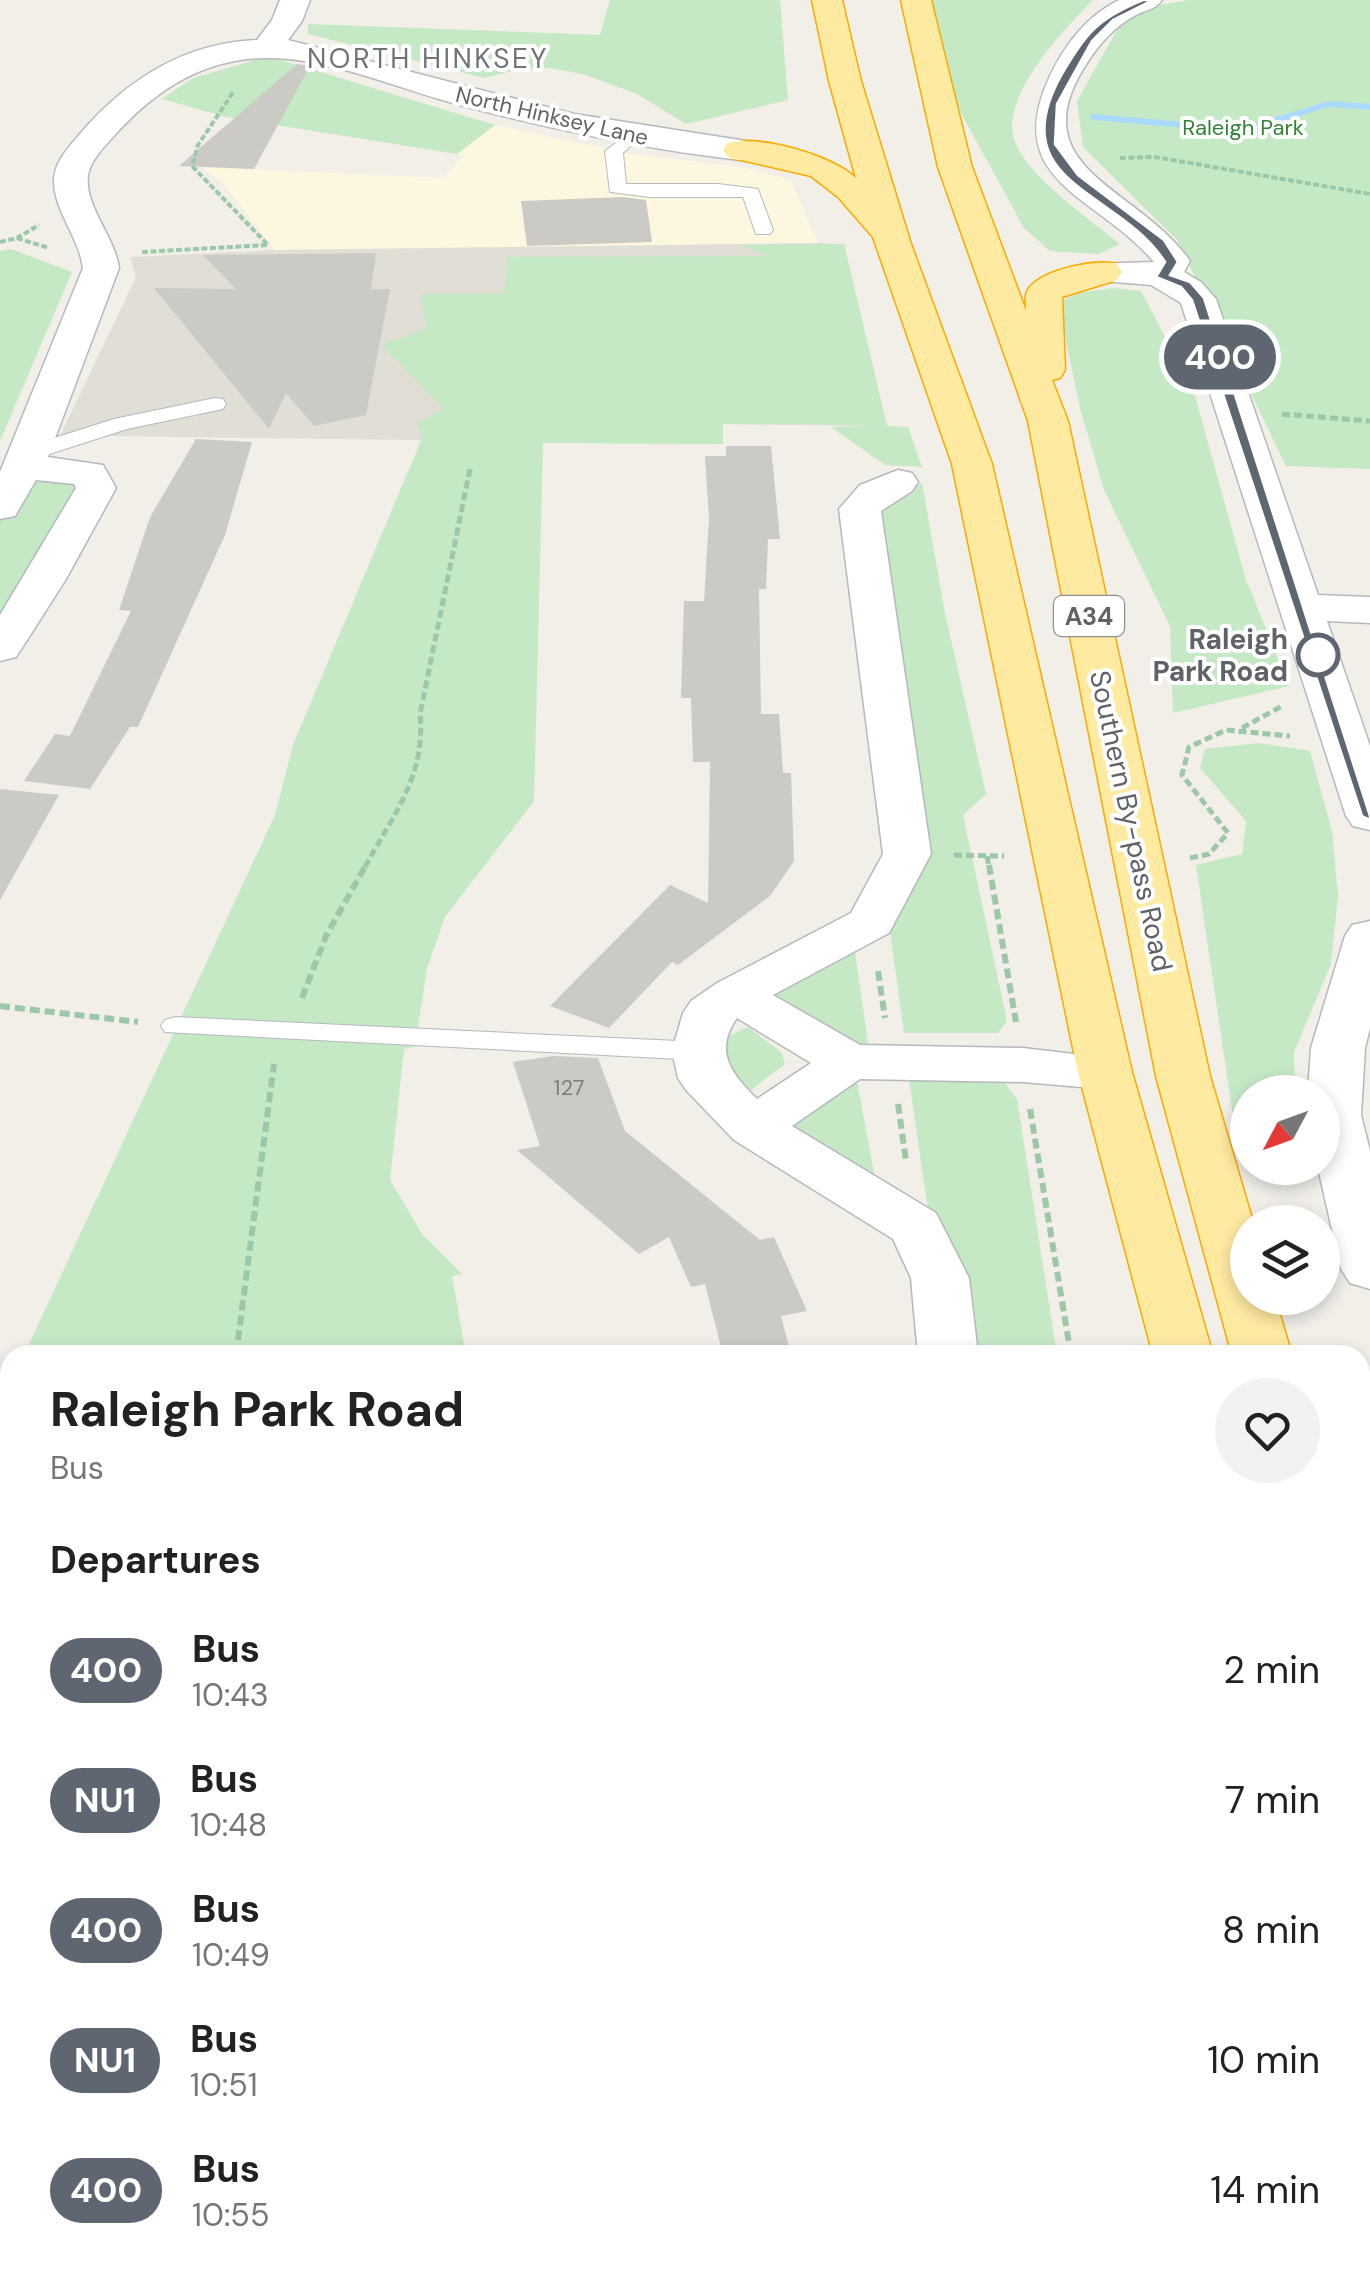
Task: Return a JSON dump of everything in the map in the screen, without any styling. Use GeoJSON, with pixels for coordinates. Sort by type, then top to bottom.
{"type":"FeatureCollection","features":[{"type":"Feature","properties":{"kind":"highway"},"geometry":{"type":"LineString","coordinates":[[827,0],[845,81],[893,244],[972,464],[1105,1072],[1180,1345]]}},
{"type":"Feature","properties":{"kind":"highway","name":"Southern By-pass Road"},"geometry":{"type":"LineString","coordinates":[[916,0],[955,166],[1048,422],[1183,1076],[1259,1345]]}},
{"type":"Feature","properties":{"kind":"highway"},"geometry":{"type":"LineString","coordinates":[[740,150],[813,146],[831,137],[845,81]]}},
{"type":"Feature","properties":{"kind":"highway"},"geometry":{"type":"LineString","coordinates":[[740,150],[817,164],[840,177],[893,244]]}},
{"type":"Feature","properties":{"kind":"highway"},"geometry":{"type":"LineString","coordinates":[[955,166],[1001,231],[1061,266],[1104,272]]}},
{"type":"Feature","properties":{"kind":"highway"},"geometry":{"type":"LineString","coordinates":[[1048,422],[1044,292],[1063,282],[1104,272]]}},
{"type":"Feature","properties":{"kind":"street"},"geometry":{"type":"LineString","coordinates":[[268,46],[287,21],[295,0]]}},
{"type":"Feature","properties":{"kind":"street"},"geometry":{"type":"LineString","coordinates":[[1147,0],[1109,18],[1072,62],[1051,104],[1047,128],[1050,144],[1074,178],[1160,243],[1172,262],[1162,277]]}},
{"type":"Feature","properties":{"kind":"street","name":"North Hinksey Lane"},"geometry":{"type":"LineString","coordinates":[[101,255],[71,186],[72,166],[126,100],[159,77],[205,56],[268,46],[302,51],[517,111],[632,136],[740,150]]}},
{"type":"Feature","properties":{"kind":"street"},"geometry":{"type":"LineString","coordinates":[[0,507],[26,460],[101,268],[101,255]]}},
{"type":"Feature","properties":{"kind":"street"},"geometry":{"type":"LineString","coordinates":[[1104,272],[1162,277],[1185,284],[1198,298],[1370,816]]}},
{"type":"Feature","properties":{"kind":"street"},"geometry":{"type":"LineString","coordinates":[[0,648],[45,579],[96,488],[89,474],[26,460]]}},
{"type":"Feature","properties":{"kind":"street"},"geometry":{"type":"LineString","coordinates":[[898,482],[874,494],[860,509],[907,854],[871,922],[735,994],[709,1013],[699,1052],[704,1078],[752,1126],[916,1227],[940,1278],[947,1345]]}},
{"type":"Feature","properties":{"kind":"street"},"geometry":{"type":"LineString","coordinates":[[1301,607],[1370,610]]}},
{"type":"Feature","properties":{"kind":"street"},"geometry":{"type":"LineString","coordinates":[[1370,936],[1338,1048],[1334,1115],[1370,1269]]}},
{"type":"Feature","properties":{"kind":"street"},"geometry":{"type":"LineString","coordinates":[[735,994],[849,1062],[1023,1065],[1105,1072]]}},
{"type":"Feature","properties":{"kind":"street"},"geometry":{"type":"LineString","coordinates":[[752,1126],[849,1062]]}},
{"type":"Feature","properties":{"kind":"lane"},"geometry":{"type":"LineString","coordinates":[[632,136],[614,151],[617,188],[635,192],[732,188],[751,193],[764,230]]}},
{"type":"Feature","properties":{"kind":"lane"},"geometry":{"type":"LineString","coordinates":[[26,460],[122,424],[215,404]]}},
{"type":"Feature","properties":{"kind":"lane"},"geometry":{"type":"LineString","coordinates":[[176,1026],[699,1052]]}},
{"type":"Feature","properties":{"kind":"path"},"geometry":{"type":"LineString","coordinates":[[101,255],[268,244],[192,166],[198,145],[223,105],[268,46]]}},
{"type":"Feature","properties":{"kind":"path"},"geometry":{"type":"LineString","coordinates":[[1059,160],[1155,156],[1370,191]]}},
{"type":"Feature","properties":{"kind":"path"},"geometry":{"type":"LineString","coordinates":[[0,242],[16,238]]}},
{"type":"Feature","properties":{"kind":"path"},"geometry":{"type":"LineString","coordinates":[[1235,404],[1256,405],[1279,414],[1370,421]]}},
{"type":"Feature","properties":{"kind":"path"},"geometry":{"type":"LineString","coordinates":[[237,1345],[273,1072],[284,1032],[296,1014],[326,936],[415,777],[423,744],[420,714],[470,470]]}},
{"type":"Feature","properties":{"kind":"path"},"geometry":{"type":"LineString","coordinates":[[1188,858],[1208,854],[1228,832],[1182,775],[1189,748],[1212,731],[1241,728]]}},
{"type":"Feature","properties":{"kind":"path"},"geometry":{"type":"LineString","coordinates":[[987,856],[1004,856]]}},
{"type":"Feature","properties":{"kind":"path"},"geometry":{"type":"LineString","coordinates":[[0,1006],[176,1026]]}},
{"type":"Feature","properties":{"kind":"shaded area"},"geometry":{"type":"Polygon","coordinates":[[[495,125],[631,154],[743,167],[791,180],[818,243],[274,250],[223,183],[202,167],[443,178],[464,156],[457,154],[495,125]]]}},
{"type":"Feature","properties":{"kind":"shaded area"},"geometry":{"type":"Polygon","coordinates":[[[844,244],[887,426],[723,424],[723,444],[110,436],[86,442],[62,441],[61,434],[136,277],[130,257],[274,250],[844,244]]]}},
{"type":"Feature","properties":{"kind":"green space"},"geometry":{"type":"Polygon","coordinates":[[[610,0],[780,0],[788,100],[686,124],[637,94],[586,75],[551,68],[520,69],[485,78],[308,34],[308,24],[600,35],[610,0]]]}},
{"type":"Feature","properties":{"kind":"green space"},"geometry":{"type":"Polygon","coordinates":[[[931,0],[1093,0],[1053,44],[1027,81],[1013,118],[1013,135],[1018,149],[1042,179],[1120,244],[1098,254],[1050,251],[1024,228],[956,104],[931,0]]]}},
{"type":"Feature","properties":{"kind":"green space","name":"Raleigh Park"},"geometry":{"type":"Polygon","coordinates":[[[1189,0],[1370,0],[1370,469],[1286,466],[1177,240],[1083,147],[1077,101],[1121,23],[1153,6],[1189,0]]]}},
{"type":"Feature","properties":{"kind":"green space"},"geometry":{"type":"Polygon","coordinates":[[[274,58],[495,125],[457,154],[226,117],[162,99],[193,78],[274,58]]]}},
{"type":"Feature","properties":{"kind":"green space"},"geometry":{"type":"Polygon","coordinates":[[[844,244],[887,426],[908,427],[922,467],[885,465],[831,427],[879,425],[723,424],[723,444],[543,443],[534,801],[445,917],[427,968],[415,1047],[404,1049],[390,1180],[422,1234],[462,1274],[452,1276],[464,1345],[29,1345],[275,815],[293,745],[423,436],[416,424],[443,409],[382,345],[426,328],[421,294],[504,293],[507,257],[767,256],[742,245],[844,244]]]}},
{"type":"Feature","properties":{"kind":"green space"},"geometry":{"type":"Polygon","coordinates":[[[11,249],[72,272],[0,441],[0,251],[11,249]]]}},
{"type":"Feature","properties":{"kind":"green space"},"geometry":{"type":"Polygon","coordinates":[[[1112,288],[1141,291],[1194,392],[1245,577],[1289,686],[1173,713],[1170,626],[1104,490],[1080,408],[1058,303],[1079,293],[1112,288]]]}},
{"type":"Feature","properties":{"kind":"green space"},"geometry":{"type":"Polygon","coordinates":[[[24,466],[89,474],[0,648],[0,507],[24,466]]]}},
{"type":"Feature","properties":{"kind":"green space"},"geometry":{"type":"Polygon","coordinates":[[[922,483],[945,613],[986,794],[963,815],[1007,1021],[998,1033],[904,1033],[889,924],[869,515],[896,490],[922,483]]]}},
{"type":"Feature","properties":{"kind":"green space"},"geometry":{"type":"Polygon","coordinates":[[[1259,743],[1310,751],[1332,831],[1338,896],[1331,964],[1294,1052],[1295,1075],[1230,1075],[1230,1096],[1196,865],[1242,854],[1246,821],[1200,768],[1205,749],[1259,743]]]}},
{"type":"Feature","properties":{"kind":"green space"},"geometry":{"type":"Polygon","coordinates":[[[854,945],[869,1049],[769,993],[854,945]]]}},
{"type":"Feature","properties":{"kind":"green space"},"geometry":{"type":"Polygon","coordinates":[[[748,1027],[782,1053],[785,1064],[751,1090],[717,1075],[728,1036],[748,1027]]]}},
{"type":"Feature","properties":{"kind":"green space"},"geometry":{"type":"Polygon","coordinates":[[[908,1072],[1001,1078],[1017,1099],[1055,1345],[948,1345],[908,1072]]]}},
{"type":"Feature","properties":{"kind":"green space"},"geometry":{"type":"Polygon","coordinates":[[[856,1076],[876,1183],[781,1124],[856,1076]]]}},
{"type":"Feature","properties":{"kind":"building"},"geometry":{"type":"Polygon","coordinates":[[[297,64],[310,66],[254,169],[179,166],[297,64]]]}},
{"type":"Feature","properties":{"kind":"building"},"geometry":{"type":"Polygon","coordinates":[[[622,197],[646,200],[652,242],[527,246],[521,201],[622,197]]]}},
{"type":"Feature","properties":{"kind":"building"},"geometry":{"type":"Polygon","coordinates":[[[376,253],[371,289],[390,289],[366,415],[314,426],[286,393],[269,429],[154,288],[236,289],[203,255],[376,253]]]}},
{"type":"Feature","properties":{"kind":"building"},"geometry":{"type":"Polygon","coordinates":[[[196,439],[252,442],[225,535],[138,727],[130,727],[90,789],[24,781],[55,734],[70,736],[131,611],[119,610],[150,517],[196,439]]]}},
{"type":"Feature","properties":{"kind":"building"},"geometry":{"type":"Polygon","coordinates":[[[726,446],[771,446],[780,539],[768,539],[766,589],[759,589],[761,714],[779,714],[783,773],[791,773],[794,861],[770,896],[678,965],[672,962],[609,1028],[550,1006],[670,885],[708,903],[710,762],[693,762],[691,698],[681,698],[684,601],[704,601],[709,519],[705,456],[726,456],[726,446]]]}},
{"type":"Feature","properties":{"kind":"building"},"geometry":{"type":"Polygon","coordinates":[[[0,789],[59,795],[0,900],[0,789]]]}},
{"type":"Feature","properties":{"kind":"building"},"geometry":{"type":"Polygon","coordinates":[[[553,1056],[598,1058],[625,1131],[760,1240],[774,1237],[807,1311],[781,1316],[788,1345],[720,1345],[705,1284],[691,1287],[669,1237],[639,1254],[517,1150],[540,1146],[513,1062],[553,1056]]]}},
{"type":"Feature","properties":{"kind":"waterway"},"geometry":{"type":"LineString","coordinates":[[1093,117],[1243,130],[1329,104],[1370,107]]}},
{"type":"Feature","properties":{"kind":"bus line","name":"400"},"geometry":{"type":"LineString","coordinates":[[1147,0],[1109,18],[1072,62],[1051,104],[1047,128],[1050,144],[1074,178],[1160,243],[1172,262],[1162,277],[1185,284],[1198,298],[1370,816]]}},
{"type":"Feature","properties":{"kind":"place","name":"Raleigh Park Road"},"geometry":{"type":"Point","coordinates":[1318,655]}},
{"type":"Feature","properties":{"kind":"district","name":"NORTH HINKSEY"},"geometry":{"type":"Point","coordinates":[428,58]}}]}
